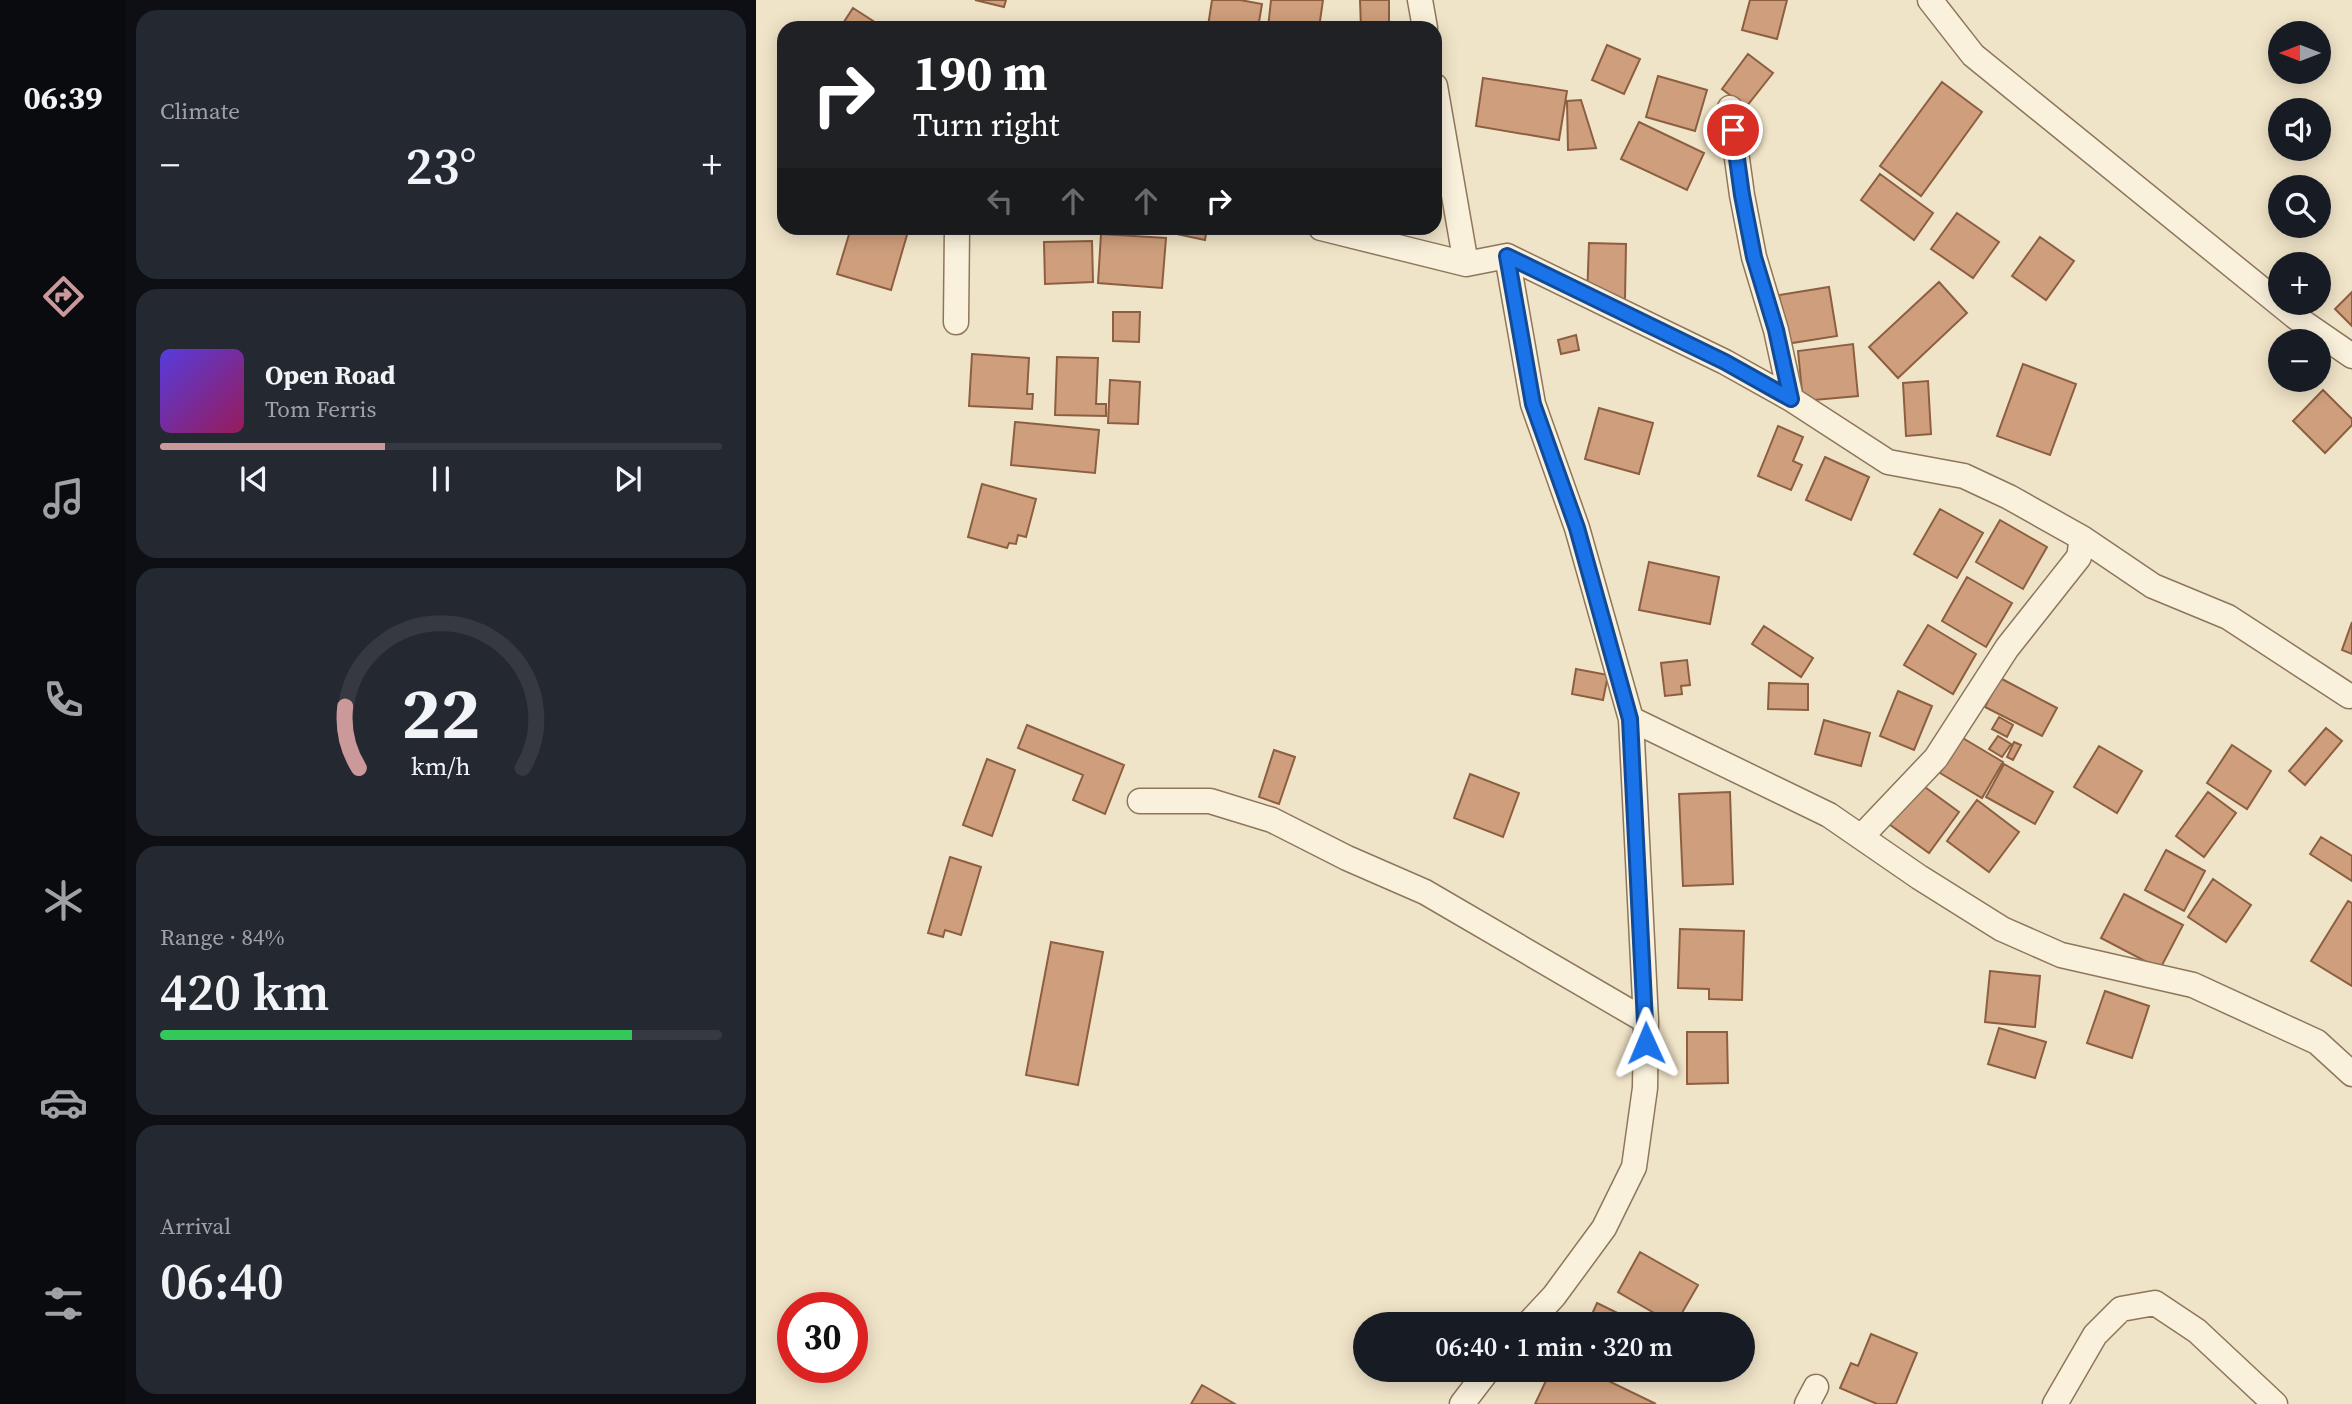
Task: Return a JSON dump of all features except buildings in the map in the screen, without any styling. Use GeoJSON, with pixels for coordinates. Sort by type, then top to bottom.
{"type":"FeatureCollection","features":[{"type":"Feature","properties":{"kind":"street"},"geometry":{"type":"LineString","coordinates":[[1420,0],[1424,21]]}},
{"type":"Feature","properties":{"kind":"street"},"geometry":{"type":"LineString","coordinates":[[1930,0],[1973,55],[2297,318],[2352,356]]}},
{"type":"Feature","properties":{"kind":"street"},"geometry":{"type":"LineString","coordinates":[[1730,108],[1754,257],[1776,330],[1791,399]]}},
{"type":"Feature","properties":{"kind":"street"},"geometry":{"type":"LineString","coordinates":[[1442,126],[1466,264]]}},
{"type":"Feature","properties":{"kind":"street"},"geometry":{"type":"LineString","coordinates":[[956,322],[957,235]]}},
{"type":"Feature","properties":{"kind":"street"},"geometry":{"type":"LineString","coordinates":[[1349,235],[1466,264],[1507,256],[1725,362],[1791,399],[1888,462],[1964,476],[2009,497],[2082,538],[2152,586],[2228,617],[2349,696]]}},
{"type":"Feature","properties":{"kind":"street"},"geometry":{"type":"LineString","coordinates":[[1507,256],[1533,404],[1577,528],[1630,719],[1646,1021],[1645,1087],[1634,1167],[1604,1228],[1539,1312]]}},
{"type":"Feature","properties":{"kind":"street"},"geometry":{"type":"LineString","coordinates":[[1861,836],[1936,758],[2007,648],[2079,557],[2082,538]]}},
{"type":"Feature","properties":{"kind":"street"},"geometry":{"type":"LineString","coordinates":[[1630,719],[1829,815],[2002,929],[2061,955],[2193,985],[2317,1042],[2352,1074]]}},
{"type":"Feature","properties":{"kind":"street"},"geometry":{"type":"LineString","coordinates":[[1140,801],[1210,801],[1272,820],[1346,858],[1425,892],[1646,1021]]}},
{"type":"Feature","properties":{"kind":"street"},"geometry":{"type":"LineString","coordinates":[[2055,1404],[2095,1335],[2121,1309],[2155,1303],[2197,1331],[2275,1404]]}},
{"type":"Feature","properties":{"kind":"street"},"geometry":{"type":"LineString","coordinates":[[1462,1404],[1479,1382]]}},
{"type":"Feature","properties":{"kind":"route"},"geometry":{"type":"LineString","coordinates":[[1646,1043],[1630,719],[1577,528],[1533,404],[1507,256],[1725,362],[1791,399],[1776,330],[1754,257],[1733,130]]}}]}
